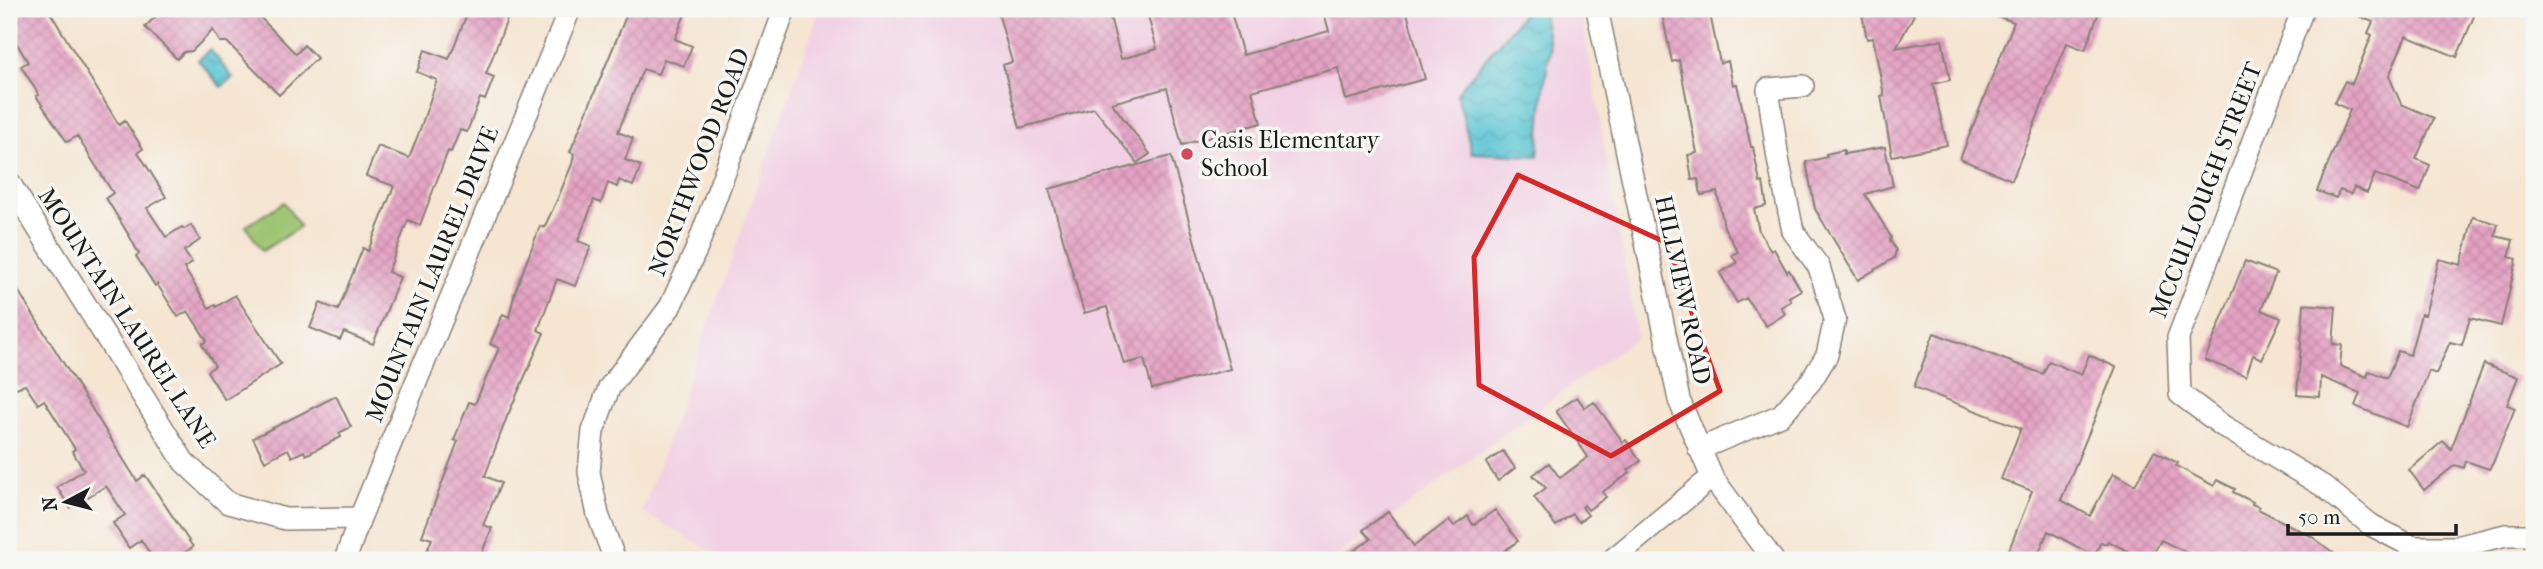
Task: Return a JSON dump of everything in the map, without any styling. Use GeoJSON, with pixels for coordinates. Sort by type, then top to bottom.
{"type":"FeatureCollection","features":[{"type":"Feature","properties":{"kind":"street","name":"MOUNTAIN LAUREL DRIVE"},"geometry":{"type":"LineString","coordinates":[[345,560],[360,517],[570,9]]}},
{"type":"Feature","properties":{"kind":"street","name":"NORTHWOOD ROAD"},"geometry":{"type":"LineString","coordinates":[[615,560],[598,515],[589,472],[593,431],[609,388],[670,307],[697,248],[785,9]]}},
{"type":"Feature","properties":{"kind":"street","name":"HILLVIEW ROAD"},"geometry":{"type":"LineString","coordinates":[[1597,9],[1679,400],[1712,477],[1773,560]]}},
{"type":"Feature","properties":{"kind":"street","name":"MCCULLOUGH STREET"},"geometry":{"type":"LineString","coordinates":[[2304,9],[2178,338],[2179,394],[2223,426],[2323,486],[2371,525],[2413,547],[2456,547],[2506,535],[2534,535]]}},
{"type":"Feature","properties":{"kind":"street"},"geometry":{"type":"LineString","coordinates":[[1699,449],[1782,415],[1811,382],[1827,355],[1835,319],[1819,267],[1793,230],[1768,89],[1802,86]]}},
{"type":"Feature","properties":{"kind":"street","name":"MOUNTAIN LAUREL LANE"},"geometry":{"type":"LineString","coordinates":[[9,182],[184,461],[193,470],[228,503],[273,516],[285,519],[360,517]]}},
{"type":"Feature","properties":{"kind":"street"},"geometry":{"type":"LineString","coordinates":[[1612,560],[1712,477]]}},
{"type":"Feature","properties":{"kind":"highlighted area"},"geometry":{"type":"Polygon","coordinates":[[[1518,175],[1667,243],[1720,391],[1611,456],[1479,385],[1474,257],[1518,175]]]}},
{"type":"Feature","properties":{"kind":"shaded area","name":"Casis Elementary School"},"geometry":{"type":"Polygon","coordinates":[[[820,9],[1581,9],[1637,337],[1333,560],[727,560],[642,512],[820,9]]]}},
{"type":"Feature","properties":{"kind":"green space"},"geometry":{"type":"Polygon","coordinates":[[[284,202],[300,227],[262,251],[246,226],[284,202]]]}},
{"type":"Feature","properties":{"kind":"water"},"geometry":{"type":"Polygon","coordinates":[[[1527,9],[1542,9],[1550,49],[1538,156],[1472,153],[1457,93],[1527,9]]]}},
{"type":"Feature","properties":{"kind":"water"},"geometry":{"type":"Polygon","coordinates":[[[210,49],[233,78],[221,87],[198,60],[210,49]]]}},
{"type":"Feature","properties":{"kind":"building"},"geometry":{"type":"Polygon","coordinates":[[[9,9],[48,9],[119,125],[125,121],[143,149],[138,152],[166,197],[147,208],[166,237],[191,225],[200,240],[184,251],[192,263],[184,268],[209,308],[215,305],[216,307],[235,295],[281,364],[225,400],[207,371],[215,366],[202,344],[207,341],[188,311],[178,317],[157,284],[155,286],[106,198],[113,193],[77,136],[67,142],[36,96],[39,95],[21,66],[28,62],[9,31],[9,9]]]}},
{"type":"Feature","properties":{"kind":"building"},"geometry":{"type":"Polygon","coordinates":[[[163,9],[252,9],[296,54],[304,45],[317,58],[279,95],[227,42],[220,42],[213,30],[192,51],[184,52],[177,59],[145,27],[163,9]]]}},
{"type":"Feature","properties":{"kind":"building"},"geometry":{"type":"Polygon","coordinates":[[[469,9],[511,9],[486,74],[494,77],[485,100],[480,98],[467,132],[460,130],[451,152],[448,151],[420,225],[408,220],[388,272],[400,277],[373,344],[344,332],[340,340],[310,328],[320,303],[338,310],[363,248],[368,251],[394,186],[366,176],[378,146],[409,158],[437,80],[417,72],[425,50],[449,59],[469,9]]]}},
{"type":"Feature","properties":{"kind":"building"},"geometry":{"type":"Polygon","coordinates":[[[629,9],[687,9],[675,39],[692,46],[684,66],[664,59],[658,74],[643,69],[618,132],[633,138],[625,160],[641,166],[633,186],[619,180],[617,187],[608,183],[601,203],[594,200],[578,241],[591,246],[575,286],[557,279],[538,330],[544,333],[507,417],[485,476],[501,483],[483,525],[492,528],[479,560],[423,560],[432,539],[422,536],[458,441],[454,440],[469,402],[475,404],[499,348],[490,344],[503,314],[509,317],[515,292],[540,226],[544,228],[572,164],[574,154],[570,152],[629,9]]]}},
{"type":"Feature","properties":{"kind":"building"},"geometry":{"type":"Polygon","coordinates":[[[997,9],[1108,9],[1121,59],[1157,49],[1146,9],[1230,9],[1243,55],[1329,31],[1323,9],[1406,9],[1425,79],[1346,100],[1338,68],[1252,91],[1261,123],[1182,145],[1167,88],[1112,103],[1150,154],[1137,163],[1094,108],[1020,128],[1003,65],[1012,62],[997,9]]]}},
{"type":"Feature","properties":{"kind":"building"},"geometry":{"type":"Polygon","coordinates":[[[1661,9],[1709,9],[1720,63],[1728,61],[1733,85],[1737,84],[1766,201],[1766,206],[1754,209],[1759,231],[1801,290],[1789,297],[1791,301],[1781,307],[1785,314],[1766,326],[1746,298],[1737,303],[1720,273],[1737,263],[1732,255],[1738,252],[1724,227],[1717,192],[1701,195],[1698,179],[1692,180],[1688,155],[1697,153],[1679,60],[1672,62],[1661,9]]]}},
{"type":"Feature","properties":{"kind":"building"},"geometry":{"type":"Polygon","coordinates":[[[1861,9],[1907,9],[1907,12],[1914,15],[1896,48],[1942,40],[1950,80],[1933,84],[1947,145],[1892,156],[1873,38],[1867,39],[1861,9]]]}},
{"type":"Feature","properties":{"kind":"building"},"geometry":{"type":"Polygon","coordinates":[[[1983,9],[2100,9],[2085,50],[2067,43],[2012,180],[1960,159],[2014,22],[1983,9]]]}},
{"type":"Feature","properties":{"kind":"building"},"geometry":{"type":"Polygon","coordinates":[[[2342,9],[2477,9],[2457,57],[2406,36],[2389,76],[2401,104],[2434,118],[2416,159],[2430,165],[2420,191],[2375,174],[2367,193],[2354,187],[2351,194],[2340,190],[2336,198],[2317,191],[2350,110],[2334,103],[2345,81],[2352,84],[2372,35],[2368,33],[2373,22],[2342,9]]]}},
{"type":"Feature","properties":{"kind":"building"},"geometry":{"type":"Polygon","coordinates":[[[1885,147],[1893,186],[1865,194],[1896,250],[1894,258],[1858,280],[1815,209],[1806,162],[1844,150],[1844,154],[1885,147]]]}},
{"type":"Feature","properties":{"kind":"building"},"geometry":{"type":"Polygon","coordinates":[[[1171,156],[1230,369],[1152,389],[1144,359],[1124,364],[1107,307],[1084,313],[1049,189],[1171,156]]]}},
{"type":"Feature","properties":{"kind":"building"},"geometry":{"type":"Polygon","coordinates":[[[2473,217],[2498,224],[2495,236],[2513,240],[2509,257],[2517,259],[2501,326],[2470,318],[2462,345],[2450,342],[2436,374],[2429,371],[2407,427],[2355,406],[2360,393],[2321,377],[2320,397],[2297,395],[2304,304],[2336,307],[2333,344],[2342,345],[2340,366],[2367,377],[2369,371],[2387,378],[2398,351],[2410,355],[2421,314],[2425,315],[2439,259],[2461,265],[2473,217]]]}},
{"type":"Feature","properties":{"kind":"building"},"geometry":{"type":"Polygon","coordinates":[[[2245,261],[2276,273],[2261,310],[2281,318],[2262,359],[2253,355],[2246,376],[2205,360],[2245,261]]]}},
{"type":"Feature","properties":{"kind":"building"},"geometry":{"type":"Polygon","coordinates":[[[9,276],[137,481],[145,475],[193,547],[173,560],[154,560],[141,540],[129,548],[113,523],[125,515],[106,486],[70,508],[57,487],[84,470],[72,451],[75,449],[44,400],[38,404],[25,385],[16,388],[9,377],[9,276]]]}},
{"type":"Feature","properties":{"kind":"building"},"geometry":{"type":"Polygon","coordinates":[[[1934,333],[2043,374],[2049,361],[2081,375],[2089,355],[2116,367],[2061,500],[2090,516],[2113,473],[2135,485],[2154,451],[2214,486],[2217,480],[2235,489],[2233,492],[2253,502],[2258,509],[2311,536],[2343,560],[2202,560],[2161,540],[2150,560],[2108,541],[2106,544],[2101,542],[2094,556],[2048,531],[2036,560],[2005,560],[2032,491],[2001,479],[2021,428],[1914,387],[1934,333]]]}},
{"type":"Feature","properties":{"kind":"building"},"geometry":{"type":"Polygon","coordinates":[[[2484,364],[2518,377],[2507,405],[2515,408],[2493,463],[2489,469],[2466,461],[2464,468],[2455,465],[2424,490],[2409,470],[2443,441],[2451,449],[2484,364]]]}},
{"type":"Feature","properties":{"kind":"building"},"geometry":{"type":"Polygon","coordinates":[[[336,396],[351,427],[339,433],[341,437],[306,455],[304,451],[292,457],[288,449],[265,461],[253,438],[336,396]]]}},
{"type":"Feature","properties":{"kind":"building"},"geometry":{"type":"Polygon","coordinates":[[[1577,397],[1585,408],[1594,402],[1623,442],[1626,440],[1641,461],[1628,470],[1630,473],[1602,492],[1606,497],[1588,510],[1584,505],[1582,507],[1588,515],[1579,522],[1572,514],[1556,526],[1534,497],[1546,488],[1533,475],[1549,463],[1560,478],[1588,457],[1556,411],[1577,397]]]}},
{"type":"Feature","properties":{"kind":"building"},"geometry":{"type":"Polygon","coordinates":[[[1503,451],[1515,468],[1498,481],[1486,463],[1503,451]]]}},
{"type":"Feature","properties":{"kind":"building"},"geometry":{"type":"Polygon","coordinates":[[[1495,510],[1518,541],[1503,552],[1509,560],[1340,560],[1371,539],[1363,530],[1388,512],[1414,546],[1449,520],[1454,526],[1468,516],[1473,525],[1495,510]]]}},
{"type":"Feature","properties":{"kind":"place","name":"Casis Elementary School"},"geometry":{"type":"Point","coordinates":[1187,154]}}]}
